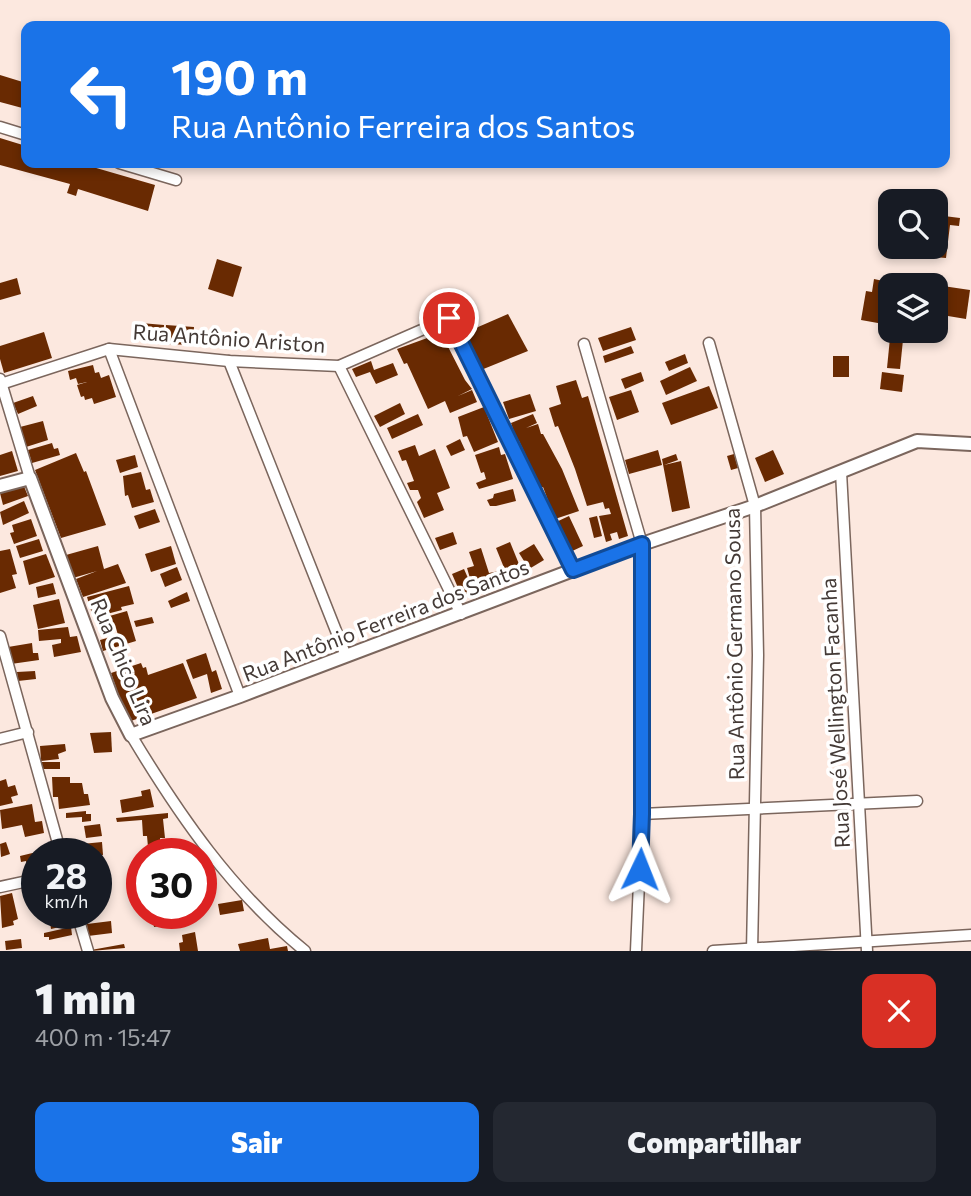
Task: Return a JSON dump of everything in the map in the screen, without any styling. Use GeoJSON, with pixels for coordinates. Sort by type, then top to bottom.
{"type":"FeatureCollection","features":[{"type":"Feature","properties":{"kind":"street"},"geometry":{"type":"LineString","coordinates":[[0,127],[21,133]]}},
{"type":"Feature","properties":{"kind":"street"},"geometry":{"type":"LineString","coordinates":[[136,168],[176,180]]}},
{"type":"Feature","properties":{"kind":"street","name":"Rua Antônio Ariston"},"geometry":{"type":"LineString","coordinates":[[1,382],[109,349],[229,360],[339,366],[449,318],[573,570]]}},
{"type":"Feature","properties":{"kind":"street","name":"Rua Antônio Germano Sousa"},"geometry":{"type":"LineString","coordinates":[[709,343],[755,506],[758,655],[752,950]]}},
{"type":"Feature","properties":{"kind":"street"},"geometry":{"type":"LineString","coordinates":[[584,344],[642,544],[642,814],[636,951]]}},
{"type":"Feature","properties":{"kind":"street"},"geometry":{"type":"LineString","coordinates":[[109,349],[240,696]]}},
{"type":"Feature","properties":{"kind":"street"},"geometry":{"type":"LineString","coordinates":[[229,360],[346,656]]}},
{"type":"Feature","properties":{"kind":"street"},"geometry":{"type":"LineString","coordinates":[[339,366],[461,614]]}},
{"type":"Feature","properties":{"kind":"street","name":"Rua Chico Lira"},"geometry":{"type":"LineString","coordinates":[[1,382],[30,478],[112,698],[131,735],[161,785],[205,847],[265,915],[305,951]]}},
{"type":"Feature","properties":{"kind":"street","name":"Rua Antônio Ferreira dos Santos"},"geometry":{"type":"LineString","coordinates":[[131,735],[461,614],[642,544],[755,506],[918,441],[971,444]]}},
{"type":"Feature","properties":{"kind":"street","name":"Rua José Wellington Facanha"},"geometry":{"type":"LineString","coordinates":[[841,472],[867,946]]}},
{"type":"Feature","properties":{"kind":"street"},"geometry":{"type":"LineString","coordinates":[[0,486],[30,478]]}},
{"type":"Feature","properties":{"kind":"street"},"geometry":{"type":"LineString","coordinates":[[0,636],[57,838]]}},
{"type":"Feature","properties":{"kind":"street"},"geometry":{"type":"LineString","coordinates":[[0,739],[28,732]]}},
{"type":"Feature","properties":{"kind":"street"},"geometry":{"type":"LineString","coordinates":[[642,814],[917,801]]}},
{"type":"Feature","properties":{"kind":"street"},"geometry":{"type":"LineString","coordinates":[[0,887],[21,882]]}},
{"type":"Feature","properties":{"kind":"street"},"geometry":{"type":"LineString","coordinates":[[81,929],[88,951]]}},
{"type":"Feature","properties":{"kind":"street"},"geometry":{"type":"LineString","coordinates":[[713,951],[867,946],[971,935]]}},
{"type":"Feature","properties":{"kind":"building"},"geometry":{"type":"Polygon","coordinates":[[[0,75],[21,81],[21,108],[0,102],[0,75]]]}},
{"type":"Feature","properties":{"kind":"building"},"geometry":{"type":"Polygon","coordinates":[[[0,138],[21,144],[21,168],[96,168],[155,185],[148,211],[78,189],[76,196],[67,193],[70,184],[0,165],[0,138]]]}},
{"type":"Feature","properties":{"kind":"building"},"geometry":{"type":"Polygon","coordinates":[[[948,216],[960,218],[959,226],[950,225],[948,242],[948,216]]]}},
{"type":"Feature","properties":{"kind":"building"},"geometry":{"type":"Polygon","coordinates":[[[217,259],[242,267],[233,297],[208,289],[217,259]]]}},
{"type":"Feature","properties":{"kind":"building"},"geometry":{"type":"Polygon","coordinates":[[[17,278],[21,294],[0,300],[0,283],[17,278]]]}},
{"type":"Feature","properties":{"kind":"building"},"geometry":{"type":"Polygon","coordinates":[[[874,279],[878,280],[878,323],[861,320],[866,291],[872,292],[874,279]]]}},
{"type":"Feature","properties":{"kind":"building"},"geometry":{"type":"Polygon","coordinates":[[[948,287],[970,290],[966,319],[948,316],[948,287]]]}},
{"type":"Feature","properties":{"kind":"building"},"geometry":{"type":"Polygon","coordinates":[[[508,314],[528,351],[481,370],[462,334],[508,314]]]}},
{"type":"Feature","properties":{"kind":"building"},"geometry":{"type":"Polygon","coordinates":[[[141,323],[164,325],[163,341],[139,340],[141,323]]]}},
{"type":"Feature","properties":{"kind":"building"},"geometry":{"type":"Polygon","coordinates":[[[166,325],[194,327],[193,345],[165,344],[166,325]]]}},
{"type":"Feature","properties":{"kind":"building"},"geometry":{"type":"Polygon","coordinates":[[[631,327],[636,340],[603,351],[598,338],[631,327]]]}},
{"type":"Feature","properties":{"kind":"building"},"geometry":{"type":"Polygon","coordinates":[[[44,332],[52,358],[4,373],[0,346],[44,332]]]}},
{"type":"Feature","properties":{"kind":"building"},"geometry":{"type":"Polygon","coordinates":[[[441,333],[472,389],[458,396],[472,390],[477,402],[450,413],[445,401],[428,409],[407,363],[404,364],[397,349],[441,333]]]}},
{"type":"Feature","properties":{"kind":"building"},"geometry":{"type":"Polygon","coordinates":[[[890,343],[903,343],[900,369],[887,368],[890,343]]]}},
{"type":"Feature","properties":{"kind":"building"},"geometry":{"type":"Polygon","coordinates":[[[631,346],[634,353],[605,363],[603,356],[631,346]]]}},
{"type":"Feature","properties":{"kind":"building"},"geometry":{"type":"Polygon","coordinates":[[[685,354],[688,363],[669,371],[665,362],[685,354]]]}},
{"type":"Feature","properties":{"kind":"building"},"geometry":{"type":"Polygon","coordinates":[[[833,356],[849,356],[849,377],[833,377],[833,356]]]}},
{"type":"Feature","properties":{"kind":"building"},"geometry":{"type":"Polygon","coordinates":[[[371,361],[374,370],[393,363],[398,375],[376,384],[370,372],[356,377],[352,369],[371,361]]]}},
{"type":"Feature","properties":{"kind":"building"},"geometry":{"type":"Polygon","coordinates":[[[93,365],[95,373],[99,372],[101,378],[109,375],[116,397],[94,404],[92,398],[85,400],[84,396],[81,397],[77,385],[87,382],[78,384],[76,378],[70,380],[68,371],[93,365]]]}},
{"type":"Feature","properties":{"kind":"building"},"geometry":{"type":"Polygon","coordinates":[[[690,367],[697,381],[666,395],[660,381],[690,367]]]}},
{"type":"Feature","properties":{"kind":"building"},"geometry":{"type":"Polygon","coordinates":[[[641,372],[644,381],[625,389],[621,379],[641,372]]]}},
{"type":"Feature","properties":{"kind":"building"},"geometry":{"type":"Polygon","coordinates":[[[882,372],[904,375],[902,392],[880,389],[882,372]]]}},
{"type":"Feature","properties":{"kind":"building"},"geometry":{"type":"Polygon","coordinates":[[[576,380],[582,398],[588,396],[628,536],[619,539],[617,532],[610,534],[612,540],[606,542],[599,516],[611,514],[609,508],[605,509],[603,502],[587,506],[575,469],[549,408],[561,404],[556,386],[576,380]]]}},
{"type":"Feature","properties":{"kind":"building"},"geometry":{"type":"Polygon","coordinates":[[[709,386],[718,408],[671,425],[662,403],[709,386]]]}},
{"type":"Feature","properties":{"kind":"building"},"geometry":{"type":"Polygon","coordinates":[[[631,390],[639,412],[617,420],[609,397],[631,390]]]}},
{"type":"Feature","properties":{"kind":"building"},"geometry":{"type":"Polygon","coordinates":[[[530,394],[536,411],[509,419],[503,402],[530,394]]]}},
{"type":"Feature","properties":{"kind":"building"},"geometry":{"type":"Polygon","coordinates":[[[33,396],[37,406],[18,414],[13,403],[33,396]]]}},
{"type":"Feature","properties":{"kind":"building"},"geometry":{"type":"Polygon","coordinates":[[[400,403],[405,414],[380,427],[374,416],[400,403]]]}},
{"type":"Feature","properties":{"kind":"building"},"geometry":{"type":"Polygon","coordinates":[[[484,407],[498,442],[474,452],[467,436],[463,437],[458,417],[484,407]]]}},
{"type":"Feature","properties":{"kind":"building"},"geometry":{"type":"Polygon","coordinates":[[[418,414],[423,425],[392,439],[387,428],[418,414]]]}},
{"type":"Feature","properties":{"kind":"building"},"geometry":{"type":"Polygon","coordinates":[[[533,414],[537,423],[526,428],[538,424],[562,469],[579,511],[555,519],[543,487],[539,489],[535,474],[530,475],[528,460],[511,423],[533,414]]]}},
{"type":"Feature","properties":{"kind":"building"},"geometry":{"type":"Polygon","coordinates":[[[43,421],[48,440],[26,447],[20,427],[43,421]]]}},
{"type":"Feature","properties":{"kind":"building"},"geometry":{"type":"Polygon","coordinates":[[[460,439],[465,450],[451,456],[446,446],[460,439]]]}},
{"type":"Feature","properties":{"kind":"building"},"geometry":{"type":"Polygon","coordinates":[[[52,443],[54,449],[58,448],[60,455],[32,463],[28,450],[52,443]]]}},
{"type":"Feature","properties":{"kind":"building"},"geometry":{"type":"Polygon","coordinates":[[[415,445],[419,456],[435,449],[450,488],[437,493],[444,510],[424,518],[417,502],[421,498],[418,490],[410,490],[407,483],[414,481],[406,460],[402,461],[398,451],[415,445]]]}},
{"type":"Feature","properties":{"kind":"building"},"geometry":{"type":"Polygon","coordinates":[[[499,447],[501,455],[505,454],[513,479],[479,489],[476,483],[486,479],[475,455],[499,447]]]}},
{"type":"Feature","properties":{"kind":"building"},"geometry":{"type":"Polygon","coordinates":[[[658,450],[662,465],[629,474],[625,460],[658,450]]]}},
{"type":"Feature","properties":{"kind":"building"},"geometry":{"type":"Polygon","coordinates":[[[773,450],[784,474],[765,482],[755,458],[773,450]]]}},
{"type":"Feature","properties":{"kind":"building"},"geometry":{"type":"Polygon","coordinates":[[[12,451],[18,471],[0,476],[0,455],[12,451]]]}},
{"type":"Feature","properties":{"kind":"building"},"geometry":{"type":"Polygon","coordinates":[[[76,453],[84,472],[86,471],[106,525],[61,538],[35,470],[76,453]]]}},
{"type":"Feature","properties":{"kind":"building"},"geometry":{"type":"Polygon","coordinates":[[[676,454],[678,460],[664,465],[681,461],[690,508],[672,512],[662,459],[676,454]]]}},
{"type":"Feature","properties":{"kind":"building"},"geometry":{"type":"Polygon","coordinates":[[[734,454],[738,468],[731,470],[727,456],[734,454]]]}},
{"type":"Feature","properties":{"kind":"building"},"geometry":{"type":"Polygon","coordinates":[[[135,455],[138,467],[120,473],[116,460],[135,455]]]}},
{"type":"Feature","properties":{"kind":"building"},"geometry":{"type":"Polygon","coordinates":[[[141,472],[146,490],[150,489],[154,502],[132,508],[128,495],[125,496],[123,476],[141,472]]]}},
{"type":"Feature","properties":{"kind":"building"},"geometry":{"type":"Polygon","coordinates":[[[23,484],[28,496],[3,505],[0,493],[23,484]]]}},
{"type":"Feature","properties":{"kind":"building"},"geometry":{"type":"Polygon","coordinates":[[[513,489],[516,501],[490,506],[487,500],[493,498],[494,494],[513,489]]]}},
{"type":"Feature","properties":{"kind":"building"},"geometry":{"type":"Polygon","coordinates":[[[24,501],[29,513],[3,525],[0,512],[24,501]]]}},
{"type":"Feature","properties":{"kind":"building"},"geometry":{"type":"Polygon","coordinates":[[[155,509],[160,522],[139,529],[134,516],[155,509]]]}},
{"type":"Feature","properties":{"kind":"building"},"geometry":{"type":"Polygon","coordinates":[[[569,516],[583,546],[568,553],[554,523],[569,516]]]}},
{"type":"Feature","properties":{"kind":"building"},"geometry":{"type":"Polygon","coordinates":[[[597,516],[602,536],[594,538],[589,518],[597,516]]]}},
{"type":"Feature","properties":{"kind":"building"},"geometry":{"type":"Polygon","coordinates":[[[31,519],[37,536],[14,544],[10,533],[14,532],[12,525],[31,519]]]}},
{"type":"Feature","properties":{"kind":"building"},"geometry":{"type":"Polygon","coordinates":[[[453,532],[457,544],[440,550],[435,538],[453,532]]]}},
{"type":"Feature","properties":{"kind":"building"},"geometry":{"type":"Polygon","coordinates":[[[39,539],[43,551],[20,558],[16,546],[39,539]]]}},
{"type":"Feature","properties":{"kind":"building"},"geometry":{"type":"Polygon","coordinates":[[[510,542],[523,574],[509,580],[496,548],[510,542]]]}},
{"type":"Feature","properties":{"kind":"building"},"geometry":{"type":"Polygon","coordinates":[[[534,544],[544,560],[529,569],[519,553],[534,544]]]}},
{"type":"Feature","properties":{"kind":"building"},"geometry":{"type":"Polygon","coordinates":[[[98,546],[104,569],[118,564],[126,583],[83,597],[76,579],[97,571],[73,578],[66,555],[98,546]]]}},
{"type":"Feature","properties":{"kind":"building"},"geometry":{"type":"Polygon","coordinates":[[[171,546],[176,564],[151,572],[145,554],[171,546]]]}},
{"type":"Feature","properties":{"kind":"building"},"geometry":{"type":"Polygon","coordinates":[[[481,548],[489,573],[499,571],[502,582],[474,592],[467,568],[474,566],[469,552],[481,548]]]}},
{"type":"Feature","properties":{"kind":"building"},"geometry":{"type":"Polygon","coordinates":[[[10,549],[17,574],[12,575],[16,588],[0,593],[0,551],[10,549]]]}},
{"type":"Feature","properties":{"kind":"building"},"geometry":{"type":"Polygon","coordinates":[[[46,554],[55,577],[29,585],[23,561],[46,554]]]}},
{"type":"Feature","properties":{"kind":"building"},"geometry":{"type":"Polygon","coordinates":[[[177,567],[182,580],[165,587],[160,574],[177,567]]]}},
{"type":"Feature","properties":{"kind":"building"},"geometry":{"type":"Polygon","coordinates":[[[464,569],[474,592],[462,597],[452,574],[464,569]]]}},
{"type":"Feature","properties":{"kind":"building"},"geometry":{"type":"Polygon","coordinates":[[[53,583],[56,594],[38,598],[36,587],[53,583]]]}},
{"type":"Feature","properties":{"kind":"building"},"geometry":{"type":"Polygon","coordinates":[[[129,586],[134,604],[99,616],[97,613],[92,614],[87,597],[129,586]]]}},
{"type":"Feature","properties":{"kind":"building"},"geometry":{"type":"Polygon","coordinates":[[[187,592],[190,601],[171,608],[168,601],[187,592]]]}},
{"type":"Feature","properties":{"kind":"building"},"geometry":{"type":"Polygon","coordinates":[[[59,599],[65,623],[38,629],[33,605],[59,599]]]}},
{"type":"Feature","properties":{"kind":"building"},"geometry":{"type":"Polygon","coordinates":[[[127,611],[136,641],[103,651],[100,640],[118,635],[116,628],[103,632],[99,619],[127,611]]]}},
{"type":"Feature","properties":{"kind":"building"},"geometry":{"type":"Polygon","coordinates":[[[152,617],[154,623],[136,627],[134,621],[152,617]]]}},
{"type":"Feature","properties":{"kind":"building"},"geometry":{"type":"Polygon","coordinates":[[[68,627],[70,637],[77,636],[81,652],[54,657],[52,645],[61,643],[61,639],[39,641],[38,630],[68,627]]]}},
{"type":"Feature","properties":{"kind":"building"},"geometry":{"type":"Polygon","coordinates":[[[32,643],[33,653],[38,653],[39,660],[11,664],[8,647],[32,643]]]}},
{"type":"Feature","properties":{"kind":"building"},"geometry":{"type":"Polygon","coordinates":[[[206,653],[212,672],[216,670],[222,689],[211,693],[207,674],[193,679],[186,660],[206,653]]]}},
{"type":"Feature","properties":{"kind":"building"},"geometry":{"type":"Polygon","coordinates":[[[141,663],[143,668],[146,667],[148,675],[183,663],[197,698],[128,722],[111,673],[141,663]]]}},
{"type":"Feature","properties":{"kind":"building"},"geometry":{"type":"Polygon","coordinates":[[[35,671],[36,679],[18,681],[17,672],[35,671]]]}},
{"type":"Feature","properties":{"kind":"building"},"geometry":{"type":"Polygon","coordinates":[[[111,732],[112,752],[94,753],[90,733],[111,732]]]}},
{"type":"Feature","properties":{"kind":"building"},"geometry":{"type":"Polygon","coordinates":[[[65,744],[66,751],[58,754],[59,759],[41,761],[40,746],[65,744]]]}},
{"type":"Feature","properties":{"kind":"building"},"geometry":{"type":"Polygon","coordinates":[[[40,762],[60,762],[60,769],[40,769],[40,762]]]}},
{"type":"Feature","properties":{"kind":"building"},"geometry":{"type":"Polygon","coordinates":[[[52,777],[70,777],[70,783],[82,783],[90,805],[59,809],[58,797],[53,797],[52,777]]]}},
{"type":"Feature","properties":{"kind":"building"},"geometry":{"type":"Polygon","coordinates":[[[6,779],[8,787],[15,785],[18,795],[11,797],[13,803],[0,806],[0,781],[6,779]]]}},
{"type":"Feature","properties":{"kind":"building"},"geometry":{"type":"Polygon","coordinates":[[[150,789],[154,807],[122,813],[120,800],[142,796],[141,791],[150,789]]]}},
{"type":"Feature","properties":{"kind":"building"},"geometry":{"type":"Polygon","coordinates":[[[32,804],[35,822],[42,821],[44,833],[25,837],[22,825],[2,829],[0,810],[32,804]]]}},
{"type":"Feature","properties":{"kind":"building"},"geometry":{"type":"Polygon","coordinates":[[[86,811],[86,814],[91,814],[91,821],[82,822],[82,817],[66,818],[66,813],[86,811]]]}},
{"type":"Feature","properties":{"kind":"building"},"geometry":{"type":"Polygon","coordinates":[[[168,813],[168,818],[163,819],[165,838],[143,836],[142,820],[117,822],[116,818],[168,813]]]}},
{"type":"Feature","properties":{"kind":"building"},"geometry":{"type":"Polygon","coordinates":[[[100,824],[102,836],[86,838],[84,826],[100,824]]]}},
{"type":"Feature","properties":{"kind":"building"},"geometry":{"type":"Polygon","coordinates":[[[6,842],[10,854],[1,857],[0,844],[6,842]]]}},
{"type":"Feature","properties":{"kind":"building"},"geometry":{"type":"Polygon","coordinates":[[[12,893],[18,919],[13,921],[14,925],[2,928],[0,896],[12,893]]]}},
{"type":"Feature","properties":{"kind":"building"},"geometry":{"type":"Polygon","coordinates":[[[242,900],[244,911],[220,915],[218,904],[242,900]]]}},
{"type":"Feature","properties":{"kind":"building"},"geometry":{"type":"Polygon","coordinates":[[[71,929],[72,935],[49,940],[49,937],[44,937],[44,933],[71,929]]]}},
{"type":"Feature","properties":{"kind":"building"},"geometry":{"type":"Polygon","coordinates":[[[87,929],[112,929],[112,933],[88,936],[87,929]]]}},
{"type":"Feature","properties":{"kind":"building"},"geometry":{"type":"Polygon","coordinates":[[[195,932],[198,951],[180,951],[182,935],[195,932]]]}},
{"type":"Feature","properties":{"kind":"building"},"geometry":{"type":"Polygon","coordinates":[[[268,938],[270,949],[287,946],[288,951],[240,951],[238,944],[268,938]]]}},
{"type":"Feature","properties":{"kind":"building"},"geometry":{"type":"Polygon","coordinates":[[[21,939],[22,948],[6,950],[5,941],[21,939]]]}},
{"type":"Feature","properties":{"kind":"building"},"geometry":{"type":"Polygon","coordinates":[[[124,944],[125,948],[91,951],[91,950],[124,944]]]}},
{"type":"Feature","properties":{"kind":"route"},"geometry":{"type":"LineString","coordinates":[[449,318],[573,570],[642,544],[640,869]]}}]}
